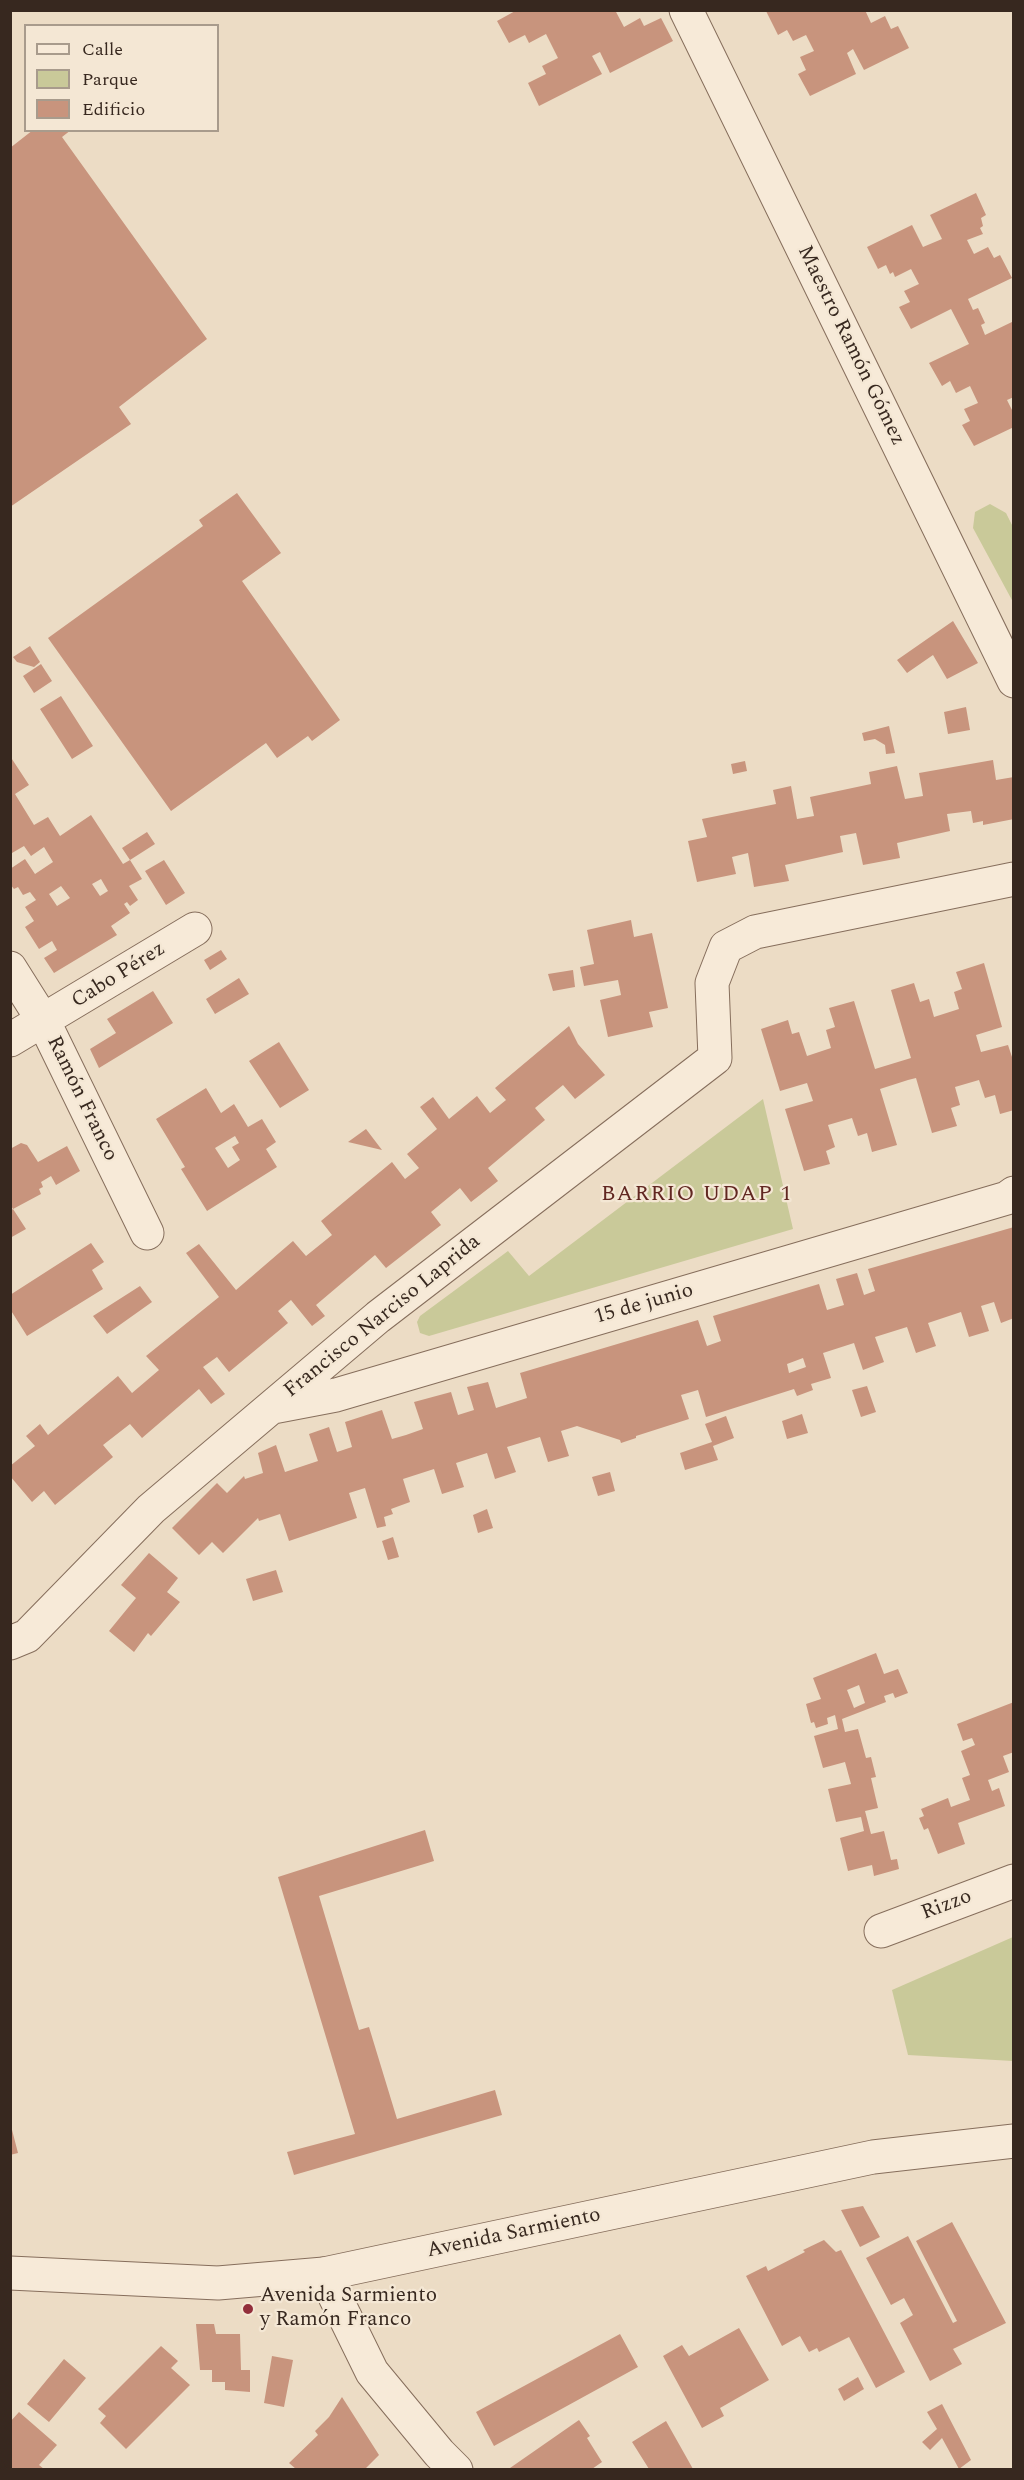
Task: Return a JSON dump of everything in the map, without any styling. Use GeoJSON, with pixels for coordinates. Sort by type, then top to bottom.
{"type":"FeatureCollection","features":[{"type":"Feature","properties":{"kind":"street","name":"Maestro Ramón Gómez"},"geometry":{"type":"LineString","coordinates":[[687,10],[1014,681]]}},
{"type":"Feature","properties":{"kind":"street","name":"Francisco Narciso Laprida"},"geometry":{"type":"LineString","coordinates":[[10,1642],[27,1636],[151,1509],[378,1317],[715,1058],[712,983],[726,947],[754,932],[1014,879]]}},
{"type":"Feature","properties":{"kind":"street","name":"Cabo Pérez"},"geometry":{"type":"LineString","coordinates":[[10,1040],[44,1022],[195,929]]}},
{"type":"Feature","properties":{"kind":"street","name":"Ramón Franco"},"geometry":{"type":"LineString","coordinates":[[10,968],[44,1022],[147,1233]]}},
{"type":"Feature","properties":{"kind":"street","name":"15 de junio"},"geometry":{"type":"LineString","coordinates":[[271,1407],[336,1395],[985,1205],[1007,1198],[1014,1193]]}},
{"type":"Feature","properties":{"kind":"street","name":"Rizzo"},"geometry":{"type":"LineString","coordinates":[[881,1931],[1014,1881]]}},
{"type":"Feature","properties":{"kind":"street","name":"Avenida Sarmiento"},"geometry":{"type":"LineString","coordinates":[[10,2273],[218,2283],[324,2274],[873,2157],[1014,2141]]}},
{"type":"Feature","properties":{"kind":"street"},"geometry":{"type":"LineString","coordinates":[[324,2274],[372,2372],[439,2454],[456,2469]]}},
{"type":"Feature","properties":{"kind":"green space"},"geometry":{"type":"Polygon","coordinates":[[[990,504],[1006,513],[1013,527],[1013,602],[973,528],[975,512],[990,504]]]}},
{"type":"Feature","properties":{"kind":"green space"},"geometry":{"type":"Polygon","coordinates":[[[763,1099],[793,1229],[429,1336],[420,1333],[417,1322],[420,1316],[508,1251],[529,1276],[763,1099]]]}},
{"type":"Feature","properties":{"kind":"green space"},"geometry":{"type":"Polygon","coordinates":[[[1013,1937],[1013,2061],[908,2055],[892,1990],[1013,1937]]]}},
{"type":"Feature","properties":{"kind":"building"},"geometry":{"type":"Polygon","coordinates":[[[517,10],[615,10],[624,27],[640,18],[644,26],[661,18],[673,41],[610,73],[600,52],[592,56],[602,74],[539,106],[528,83],[546,74],[542,66],[558,58],[546,34],[529,43],[525,35],[509,43],[497,21],[517,10]]]}},
{"type":"Feature","properties":{"kind":"building"},"geometry":{"type":"Polygon","coordinates":[[[865,10],[871,23],[885,16],[891,29],[898,26],[909,48],[864,70],[853,49],[847,53],[856,74],[810,96],[798,74],[806,70],[800,57],[814,51],[806,35],[793,41],[787,30],[778,35],[766,11],[865,10]]]}},
{"type":"Feature","properties":{"kind":"building"},"geometry":{"type":"Polygon","coordinates":[[[30,132],[68,132],[62,137],[207,339],[119,407],[131,424],[10,507],[10,148],[30,132]]]}},
{"type":"Feature","properties":{"kind":"building"},"geometry":{"type":"Polygon","coordinates":[[[976,193],[986,215],[981,218],[983,226],[980,228],[983,234],[967,240],[974,254],[988,247],[994,258],[1000,255],[1012,278],[968,299],[973,310],[978,308],[985,323],[981,325],[985,335],[1014,321],[1014,397],[1007,400],[1014,414],[1014,427],[974,446],[962,425],[970,421],[964,409],[978,403],[970,386],[956,393],[950,381],[942,386],[929,363],[969,344],[951,309],[911,329],[899,307],[910,302],[904,291],[919,284],[911,269],[895,277],[893,272],[890,274],[886,265],[878,269],[867,247],[912,225],[923,247],[942,239],[930,215],[976,193]]]}},
{"type":"Feature","properties":{"kind":"building"},"geometry":{"type":"Polygon","coordinates":[[[237,493],[281,553],[242,581],[340,720],[312,741],[308,736],[277,758],[266,743],[171,811],[48,638],[203,526],[199,520],[237,493]]]}},
{"type":"Feature","properties":{"kind":"building"},"geometry":{"type":"Polygon","coordinates":[[[953,621],[978,663],[947,679],[933,655],[907,673],[897,660],[953,621]]]}},
{"type":"Feature","properties":{"kind":"building"},"geometry":{"type":"Polygon","coordinates":[[[30,646],[40,662],[34,667],[17,662],[13,657],[30,646]]]}},
{"type":"Feature","properties":{"kind":"building"},"geometry":{"type":"Polygon","coordinates":[[[41,664],[52,681],[34,693],[23,676],[41,664]]]}},
{"type":"Feature","properties":{"kind":"building"},"geometry":{"type":"Polygon","coordinates":[[[61,696],[93,746],[72,759],[40,709],[61,696]]]}},
{"type":"Feature","properties":{"kind":"building"},"geometry":{"type":"Polygon","coordinates":[[[966,707],[970,730],[948,734],[944,712],[966,707]]]}},
{"type":"Feature","properties":{"kind":"building"},"geometry":{"type":"Polygon","coordinates":[[[889,726],[895,753],[886,754],[885,745],[875,739],[864,741],[862,733],[889,726]]]}},
{"type":"Feature","properties":{"kind":"building"},"geometry":{"type":"Polygon","coordinates":[[[10,756],[29,785],[15,794],[34,825],[48,817],[60,836],[91,815],[123,864],[130,860],[142,879],[129,886],[138,900],[130,906],[127,902],[124,904],[130,913],[111,926],[117,935],[54,973],[44,958],[57,950],[52,941],[39,949],[25,927],[34,921],[25,907],[36,900],[30,892],[23,895],[18,887],[14,889],[10,884],[10,869],[25,859],[35,874],[53,862],[44,847],[31,856],[24,846],[12,853],[10,850],[10,756]],[[101,879],[92,884],[100,896],[108,891],[101,879]],[[61,886],[49,894],[57,906],[70,898],[61,886]]]}},
{"type":"Feature","properties":{"kind":"building"},"geometry":{"type":"Polygon","coordinates":[[[993,760],[996,780],[1014,777],[1014,819],[983,825],[983,821],[973,823],[971,811],[947,814],[950,831],[897,843],[900,858],[863,865],[856,833],[840,836],[843,852],[785,865],[789,881],[754,887],[748,853],[732,857],[736,874],[697,882],[688,841],[707,837],[702,819],[776,804],[773,790],[791,786],[797,819],[814,816],[810,797],[871,784],[869,772],[897,766],[905,799],[923,796],[919,773],[993,760]]]}},
{"type":"Feature","properties":{"kind":"building"},"geometry":{"type":"Polygon","coordinates":[[[745,761],[747,771],[733,774],[731,764],[745,761]]]}},
{"type":"Feature","properties":{"kind":"building"},"geometry":{"type":"Polygon","coordinates":[[[147,832],[155,844],[130,860],[122,848],[147,832]]]}},
{"type":"Feature","properties":{"kind":"building"},"geometry":{"type":"Polygon","coordinates":[[[164,860],[185,893],[166,905],[145,871],[164,860]]]}},
{"type":"Feature","properties":{"kind":"building"},"geometry":{"type":"Polygon","coordinates":[[[631,920],[634,937],[652,933],[668,1008],[649,1012],[653,1027],[608,1037],[600,1000],[621,995],[618,980],[584,986],[580,967],[594,964],[587,930],[631,920]]]}},
{"type":"Feature","properties":{"kind":"building"},"geometry":{"type":"Polygon","coordinates":[[[221,950],[227,959],[210,970],[204,960],[221,950]]]}},
{"type":"Feature","properties":{"kind":"building"},"geometry":{"type":"Polygon","coordinates":[[[984,963],[1002,1027],[976,1035],[981,1052],[1008,1045],[1014,1063],[1014,1110],[1000,1114],[995,1095],[985,1098],[979,1080],[955,1087],[960,1105],[951,1108],[957,1126],[932,1133],[916,1078],[908,1080],[880,1089],[897,1145],[872,1152],[867,1133],[858,1136],[852,1118],[828,1125],[835,1147],[826,1151],[830,1164],[804,1171],[785,1109],[813,1101],[807,1083],[780,1091],[761,1029],[788,1020],[792,1034],[799,1032],[807,1056],[831,1048],[826,1030],[835,1027],[829,1008],[854,1001],[875,1069],[911,1058],[891,990],[914,983],[920,1002],[929,999],[934,1017],[959,1009],[954,992],[962,989],[956,972],[984,963]]]}},
{"type":"Feature","properties":{"kind":"building"},"geometry":{"type":"Polygon","coordinates":[[[573,970],[575,987],[553,991],[548,974],[573,970]]]}},
{"type":"Feature","properties":{"kind":"building"},"geometry":{"type":"Polygon","coordinates":[[[239,978],[249,994],[215,1014],[206,999],[239,978]]]}},
{"type":"Feature","properties":{"kind":"building"},"geometry":{"type":"Polygon","coordinates":[[[153,991],[173,1023],[99,1068],[90,1049],[116,1033],[107,1019],[153,991]]]}},
{"type":"Feature","properties":{"kind":"building"},"geometry":{"type":"Polygon","coordinates":[[[569,1026],[578,1044],[605,1075],[575,1099],[563,1085],[535,1108],[545,1120],[488,1168],[498,1181],[471,1202],[460,1188],[431,1212],[441,1225],[386,1268],[375,1255],[316,1305],[325,1316],[312,1326],[291,1300],[278,1311],[288,1323],[229,1372],[217,1357],[203,1367],[225,1394],[211,1404],[199,1389],[142,1438],[130,1424],[103,1445],[113,1457],[55,1505],[44,1491],[32,1502],[10,1476],[10,1466],[35,1446],[26,1436],[40,1424],[48,1435],[118,1376],[132,1393],[159,1370],[146,1356],[219,1297],[186,1253],[199,1244],[236,1290],[293,1241],[306,1256],[332,1235],[321,1221],[392,1162],[405,1179],[419,1168],[407,1154],[437,1129],[420,1107],[433,1097],[449,1119],[477,1096],[490,1113],[506,1100],[495,1088],[569,1026]]]}},
{"type":"Feature","properties":{"kind":"building"},"geometry":{"type":"Polygon","coordinates":[[[279,1042],[309,1090],[280,1108],[249,1061],[279,1042]]]}},
{"type":"Feature","properties":{"kind":"building"},"geometry":{"type":"Polygon","coordinates":[[[206,1088],[221,1113],[234,1104],[248,1127],[262,1119],[276,1142],[266,1149],[277,1167],[207,1211],[181,1169],[185,1167],[156,1119],[206,1088]],[[235,1136],[215,1148],[228,1168],[240,1160],[232,1147],[239,1143],[235,1136]]]}},
{"type":"Feature","properties":{"kind":"building"},"geometry":{"type":"Polygon","coordinates":[[[366,1129],[382,1150],[348,1142],[366,1129]]]}},
{"type":"Feature","properties":{"kind":"building"},"geometry":{"type":"Polygon","coordinates":[[[21,1143],[27,1145],[38,1162],[67,1146],[80,1171],[56,1185],[51,1176],[41,1182],[43,1187],[39,1189],[41,1194],[13,1209],[10,1204],[10,1149],[21,1143]]]}},
{"type":"Feature","properties":{"kind":"building"},"geometry":{"type":"Polygon","coordinates":[[[13,1209],[26,1229],[10,1238],[10,1211],[13,1209]]]}},
{"type":"Feature","properties":{"kind":"building"},"geometry":{"type":"Polygon","coordinates":[[[1014,1227],[1014,1318],[1001,1323],[994,1302],[981,1306],[989,1331],[969,1337],[961,1312],[928,1323],[936,1346],[916,1353],[907,1327],[875,1337],[884,1362],[863,1370],[854,1343],[823,1353],[831,1378],[811,1384],[813,1390],[797,1396],[794,1389],[706,1417],[698,1390],[681,1395],[689,1419],[621,1443],[620,1440],[577,1426],[561,1431],[569,1456],[548,1462],[540,1437],[507,1447],[516,1472],[495,1479],[487,1453],[456,1463],[464,1487],[442,1494],[434,1469],[403,1479],[410,1502],[391,1509],[393,1514],[384,1517],[386,1526],[377,1528],[365,1488],[349,1493],[357,1518],[289,1541],[280,1514],[259,1521],[258,1518],[223,1553],[212,1542],[199,1555],[172,1528],[217,1483],[227,1493],[244,1476],[245,1479],[263,1473],[258,1453],[276,1445],[285,1472],[318,1461],[309,1434],[329,1427],[337,1452],[352,1447],[345,1422],[382,1410],[392,1439],[406,1435],[423,1429],[414,1402],[451,1392],[458,1415],[474,1410],[467,1387],[488,1382],[496,1408],[527,1398],[520,1373],[698,1320],[707,1346],[721,1341],[713,1316],[819,1284],[827,1310],[844,1305],[836,1279],[857,1273],[864,1295],[875,1291],[868,1269],[1014,1227]],[[803,1358],[787,1364],[789,1373],[806,1367],[803,1358]]]}},
{"type":"Feature","properties":{"kind":"building"},"geometry":{"type":"Polygon","coordinates":[[[91,1243],[104,1262],[92,1270],[103,1289],[27,1336],[10,1309],[10,1295],[91,1243]]]}},
{"type":"Feature","properties":{"kind":"building"},"geometry":{"type":"Polygon","coordinates":[[[140,1286],[152,1302],[107,1334],[93,1316],[140,1286]]]}},
{"type":"Feature","properties":{"kind":"building"},"geometry":{"type":"Polygon","coordinates":[[[867,1386],[876,1412],[861,1417],[852,1390],[867,1386]]]}},
{"type":"Feature","properties":{"kind":"building"},"geometry":{"type":"Polygon","coordinates":[[[802,1414],[808,1433],[787,1439],[782,1421],[802,1414]]]}},
{"type":"Feature","properties":{"kind":"building"},"geometry":{"type":"Polygon","coordinates":[[[726,1416],[734,1438],[713,1446],[718,1460],[685,1470],[680,1453],[712,1442],[705,1424],[726,1416]]]}},
{"type":"Feature","properties":{"kind":"building"},"geometry":{"type":"Polygon","coordinates":[[[610,1472],[615,1491],[598,1496],[592,1477],[610,1472]]]}},
{"type":"Feature","properties":{"kind":"building"},"geometry":{"type":"Polygon","coordinates":[[[487,1509],[493,1528],[478,1533],[473,1515],[487,1509]]]}},
{"type":"Feature","properties":{"kind":"building"},"geometry":{"type":"Polygon","coordinates":[[[393,1537],[399,1557],[388,1560],[382,1541],[393,1537]]]}},
{"type":"Feature","properties":{"kind":"building"},"geometry":{"type":"Polygon","coordinates":[[[149,1553],[178,1578],[167,1592],[180,1602],[151,1636],[148,1633],[134,1652],[109,1631],[136,1598],[121,1585],[149,1553]]]}},
{"type":"Feature","properties":{"kind":"building"},"geometry":{"type":"Polygon","coordinates":[[[276,1570],[283,1592],[253,1601],[246,1579],[276,1570]]]}},
{"type":"Feature","properties":{"kind":"building"},"geometry":{"type":"Polygon","coordinates":[[[876,1653],[884,1674],[898,1669],[908,1693],[895,1698],[893,1693],[884,1696],[886,1702],[842,1719],[845,1732],[858,1729],[866,1758],[871,1757],[876,1777],[871,1778],[878,1808],[865,1811],[871,1834],[884,1831],[891,1860],[897,1859],[899,1869],[874,1876],[872,1865],[848,1871],[840,1838],[864,1831],[861,1817],[836,1822],[828,1789],[851,1784],[845,1762],[823,1768],[814,1736],[838,1729],[835,1715],[827,1718],[828,1724],[816,1728],[814,1722],[811,1723],[806,1704],[821,1699],[813,1678],[876,1653]],[[859,1685],[847,1690],[854,1708],[865,1703],[859,1685]]]}},
{"type":"Feature","properties":{"kind":"building"},"geometry":{"type":"Polygon","coordinates":[[[1014,1702],[1014,1752],[1003,1756],[1009,1772],[988,1780],[992,1791],[999,1788],[1005,1806],[958,1823],[965,1844],[938,1854],[928,1828],[924,1830],[919,1818],[924,1816],[921,1809],[948,1798],[951,1807],[970,1800],[962,1778],[970,1775],[961,1751],[975,1745],[972,1738],[963,1741],[957,1724],[1014,1702]]]}},
{"type":"Feature","properties":{"kind":"building"},"geometry":{"type":"Polygon","coordinates":[[[425,1830],[434,1861],[319,1896],[359,2030],[369,2027],[397,2119],[495,2090],[502,2115],[294,2175],[287,2152],[355,2134],[278,1877],[425,1830]]]}},
{"type":"Feature","properties":{"kind":"building"},"geometry":{"type":"Polygon","coordinates":[[[10,2127],[18,2153],[10,2155],[10,2127]]]}},
{"type":"Feature","properties":{"kind":"building"},"geometry":{"type":"Polygon","coordinates":[[[863,2206],[880,2237],[860,2247],[841,2210],[863,2206]]]}},
{"type":"Feature","properties":{"kind":"building"},"geometry":{"type":"Polygon","coordinates":[[[952,2222],[1006,2323],[953,2349],[962,2364],[930,2381],[900,2323],[913,2315],[904,2298],[891,2305],[866,2258],[908,2236],[953,2323],[957,2321],[916,2241],[952,2222]]]}},
{"type":"Feature","properties":{"kind":"building"},"geometry":{"type":"Polygon","coordinates":[[[824,2240],[836,2252],[841,2250],[905,2372],[876,2388],[849,2337],[819,2352],[817,2348],[809,2352],[800,2336],[782,2346],[746,2276],[766,2266],[768,2271],[824,2240]]]}},
{"type":"Feature","properties":{"kind":"building"},"geometry":{"type":"Polygon","coordinates":[[[196,2324],[214,2324],[216,2334],[240,2334],[241,2370],[250,2370],[250,2392],[225,2390],[225,2382],[212,2382],[212,2370],[200,2370],[196,2324]]]}},
{"type":"Feature","properties":{"kind":"building"},"geometry":{"type":"Polygon","coordinates":[[[739,2328],[769,2380],[720,2408],[724,2416],[702,2428],[663,2356],[682,2345],[689,2356],[739,2328]]]}},
{"type":"Feature","properties":{"kind":"building"},"geometry":{"type":"Polygon","coordinates":[[[620,2334],[638,2367],[494,2446],[476,2412],[620,2334]]]}},
{"type":"Feature","properties":{"kind":"building"},"geometry":{"type":"Polygon","coordinates":[[[161,2346],[178,2361],[171,2368],[190,2385],[126,2449],[100,2423],[106,2416],[98,2409],[161,2346]]]}},
{"type":"Feature","properties":{"kind":"building"},"geometry":{"type":"Polygon","coordinates":[[[272,2356],[293,2360],[284,2407],[264,2403],[272,2356]]]}},
{"type":"Feature","properties":{"kind":"building"},"geometry":{"type":"Polygon","coordinates":[[[64,2359],[86,2378],[49,2422],[27,2404],[64,2359]]]}},
{"type":"Feature","properties":{"kind":"building"},"geometry":{"type":"Polygon","coordinates":[[[858,2377],[864,2389],[844,2401],[838,2389],[858,2377]]]}},
{"type":"Feature","properties":{"kind":"building"},"geometry":{"type":"Polygon","coordinates":[[[342,2397],[379,2455],[367,2469],[296,2469],[289,2463],[318,2435],[315,2431],[329,2417],[342,2397]]]}},
{"type":"Feature","properties":{"kind":"building"},"geometry":{"type":"Polygon","coordinates":[[[942,2404],[971,2460],[959,2469],[942,2438],[930,2450],[922,2442],[937,2429],[927,2412],[942,2404]]]}},
{"type":"Feature","properties":{"kind":"building"},"geometry":{"type":"Polygon","coordinates":[[[19,2412],[57,2445],[39,2465],[44,2469],[10,2469],[10,2422],[19,2412]]]}},
{"type":"Feature","properties":{"kind":"building"},"geometry":{"type":"Polygon","coordinates":[[[579,2420],[590,2436],[587,2438],[602,2462],[592,2469],[510,2468],[579,2420]]]}},
{"type":"Feature","properties":{"kind":"building"},"geometry":{"type":"Polygon","coordinates":[[[666,2421],[693,2469],[649,2469],[632,2442],[666,2421]]]}},
{"type":"Feature","properties":{"kind":"place","name":"Avenida Sarmiento y Ramón Franco"},"geometry":{"type":"Point","coordinates":[248,2309]}},
{"type":"Feature","properties":{"kind":"district","name":"BARRIO UDAP 1"},"geometry":{"type":"Point","coordinates":[697,1196]}}]}
